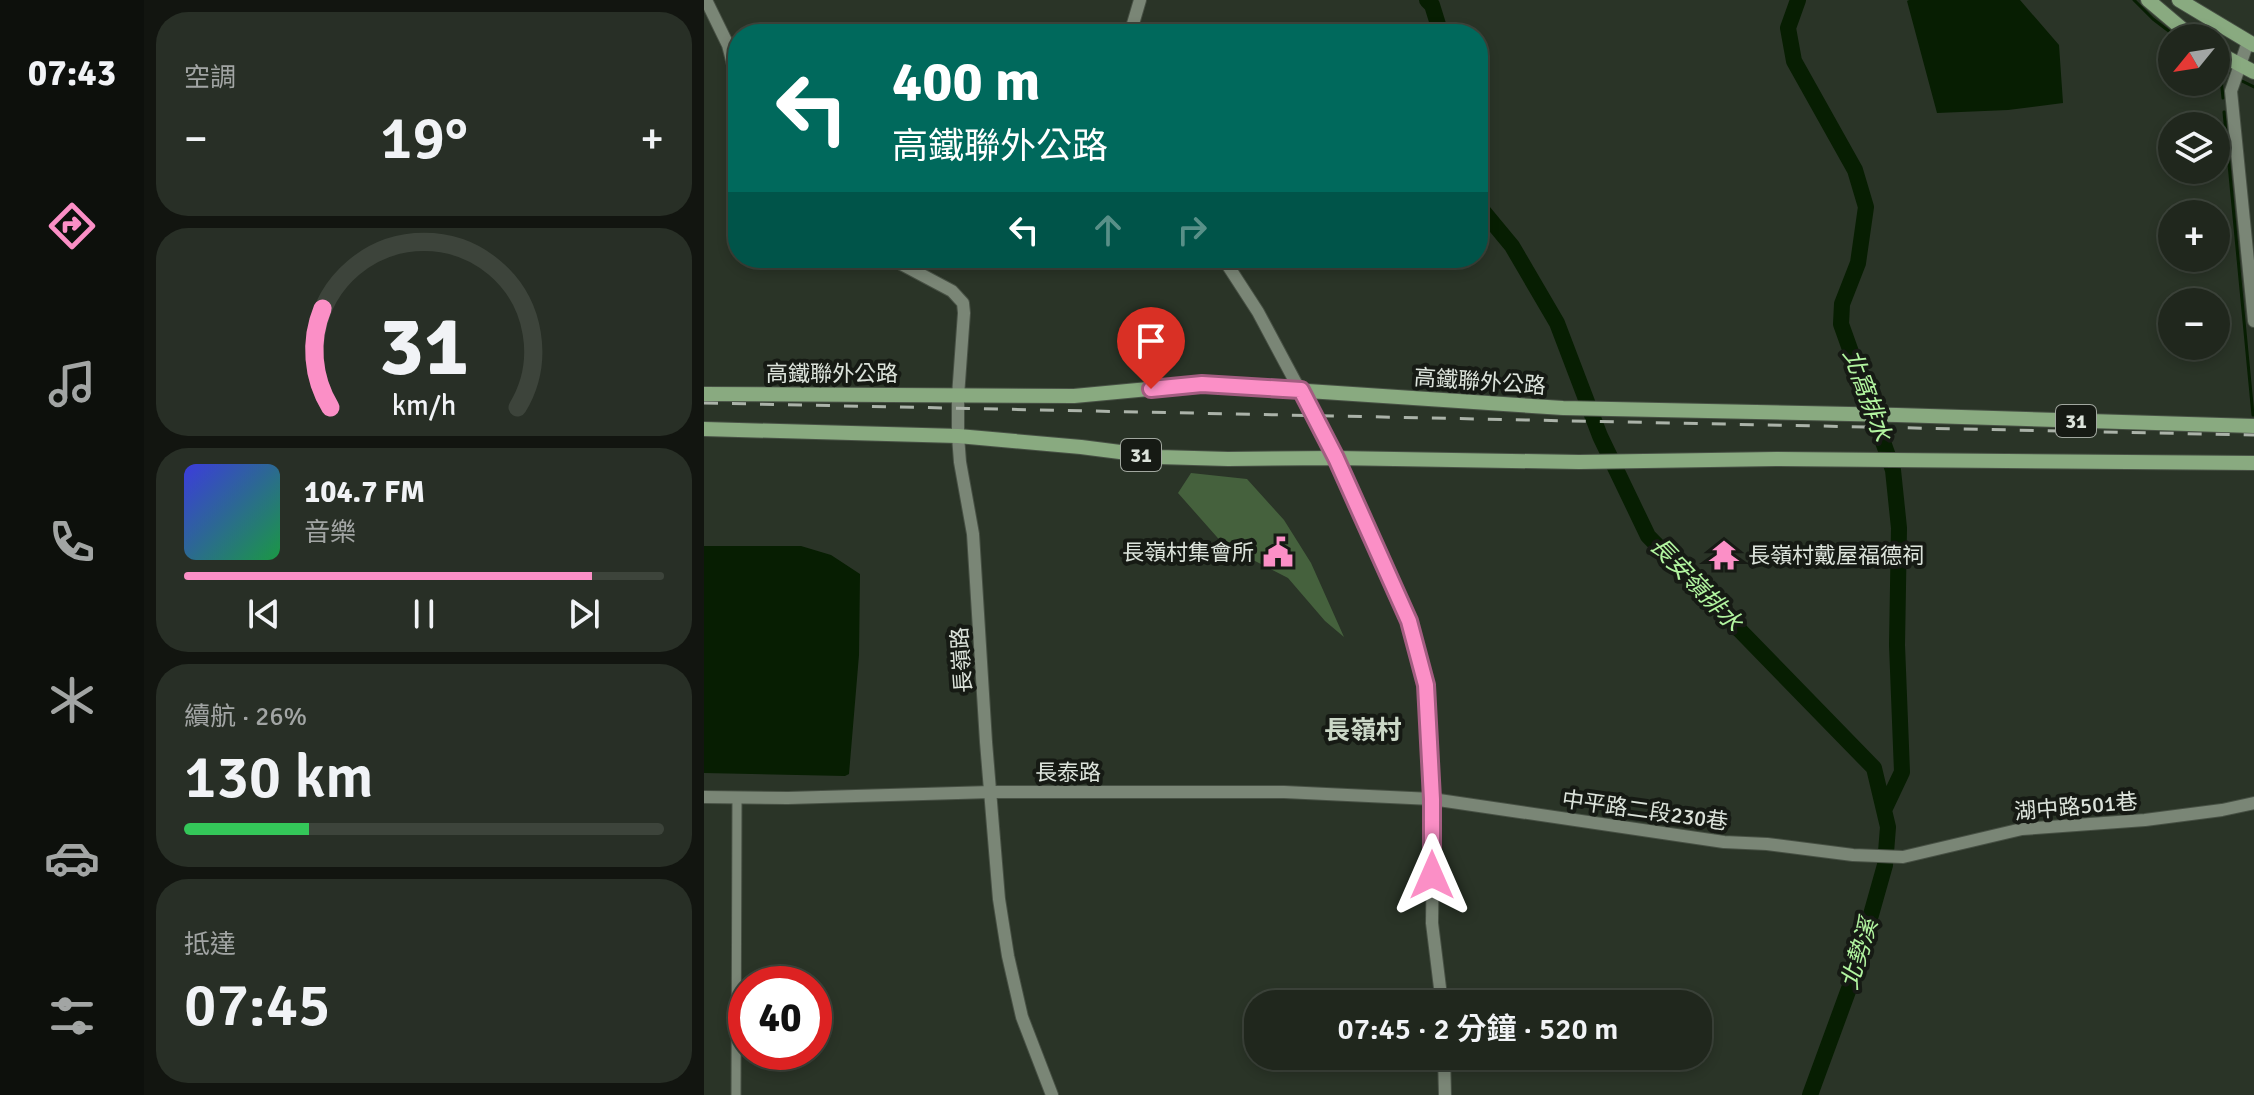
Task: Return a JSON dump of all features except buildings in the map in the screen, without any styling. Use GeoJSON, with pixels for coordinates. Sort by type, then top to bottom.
{"type":"FeatureCollection","features":[{"type":"Feature","properties":{"kind":"main road"},"geometry":{"type":"LineString","coordinates":[[2148,0],[2176,24]]}},
{"type":"Feature","properties":{"kind":"main road"},"geometry":{"type":"LineString","coordinates":[[2179,0],[2251,43]]}},
{"type":"Feature","properties":{"kind":"main road"},"geometry":{"type":"LineString","coordinates":[[2230,60],[2254,72]]}},
{"type":"Feature","properties":{"kind":"main road","name":"高鐵聯外公路"},"geometry":{"type":"LineString","coordinates":[[704,394],[1074,396],[1202,384],[1563,408],[2254,426]]}},
{"type":"Feature","properties":{"kind":"main road","name":"31"},"geometry":{"type":"LineString","coordinates":[[704,429],[958,436],[1159,457],[1228,459],[2254,463]]}},
{"type":"Feature","properties":{"kind":"street"},"geometry":{"type":"LineString","coordinates":[[706,0],[728,45]]}},
{"type":"Feature","properties":{"kind":"street"},"geometry":{"type":"LineString","coordinates":[[1133,24],[1140,0]]}},
{"type":"Feature","properties":{"kind":"street"},"geometry":{"type":"LineString","coordinates":[[2251,43],[2239,65],[2231,91],[2254,321]]}},
{"type":"Feature","properties":{"kind":"street","name":"長嶺路"},"geometry":{"type":"LineString","coordinates":[[909,268],[952,291],[963,303],[958,436],[973,534],[999,899],[1022,1017],[1052,1095]]}},
{"type":"Feature","properties":{"kind":"street"},"geometry":{"type":"LineString","coordinates":[[1229,268],[1258,312],[1336,458],[1409,621],[1426,685],[1432,799],[1432,923],[1440,990]]}},
{"type":"Feature","properties":{"kind":"street","name":"長泰路"},"geometry":{"type":"LineString","coordinates":[[704,797],[991,792],[1284,792],[1432,799]]}},
{"type":"Feature","properties":{"kind":"street"},"geometry":{"type":"LineString","coordinates":[[736,1095],[737,798]]}},
{"type":"Feature","properties":{"kind":"street","name":"中平路二段230巷"},"geometry":{"type":"LineString","coordinates":[[1432,799],[1724,842],[1903,857]]}},
{"type":"Feature","properties":{"kind":"street","name":"湖中路501巷"},"geometry":{"type":"LineString","coordinates":[[1903,857],[2022,829],[2145,820],[2254,803]]}},
{"type":"Feature","properties":{"kind":"street"},"geometry":{"type":"LineString","coordinates":[[1444,1070],[1445,1095]]}},
{"type":"Feature","properties":{"kind":"shaded area"},"geometry":{"type":"Polygon","coordinates":[[[1909,0],[2020,0],[2059,45],[2063,103],[2008,110],[1937,113],[1909,0]]]}},
{"type":"Feature","properties":{"kind":"shaded area"},"geometry":{"type":"Polygon","coordinates":[[[1191,473],[1247,479],[1284,520],[1311,563],[1344,637],[1325,621],[1288,578],[1224,545],[1178,493],[1191,473]]]}},
{"type":"Feature","properties":{"kind":"shaded area"},"geometry":{"type":"Polygon","coordinates":[[[704,546],[801,546],[831,555],[860,574],[859,655],[849,774],[704,773],[704,546]]]}},
{"type":"Feature","properties":{"kind":"waterway","name":"長安嶺排水"},"geometry":{"type":"LineString","coordinates":[[1427,0],[1432,5],[1438,24]]}},
{"type":"Feature","properties":{"kind":"waterway","name":"北窩排水"},"geometry":{"type":"LineString","coordinates":[[1798,0],[1788,28],[1794,61],[1855,170],[1866,207],[1858,263],[1842,304],[1841,324],[1893,470],[1899,528],[1897,645],[1902,772],[1885,808]]}},
{"type":"Feature","properties":{"kind":"waterway"},"geometry":{"type":"LineString","coordinates":[[2134,0],[2160,24]]}},
{"type":"Feature","properties":{"kind":"waterway"},"geometry":{"type":"LineString","coordinates":[[2242,81],[2254,87]]}},
{"type":"Feature","properties":{"kind":"waterway"},"geometry":{"type":"LineString","coordinates":[[2230,175],[2253,415]]}},
{"type":"Feature","properties":{"kind":"waterway","name":"長安嶺排水"},"geometry":{"type":"LineString","coordinates":[[1488,217],[1512,246],[1557,323],[1600,436],[1648,536],[1874,768],[1888,827],[1885,865],[1854,975],[1810,1095]]}},
{"type":"Feature","properties":{"kind":"railway"},"geometry":{"type":"LineString","coordinates":[[704,403],[2254,435]]}},
{"type":"Feature","properties":{"kind":"place","name":"長嶺村集會所"},"geometry":{"type":"Point","coordinates":[1278,552]}},
{"type":"Feature","properties":{"kind":"place","name":"長嶺村戴屋福德祠"},"geometry":{"type":"Point","coordinates":[1724,555]}},
{"type":"Feature","properties":{"kind":"district","name":"長嶺村"},"geometry":{"type":"Point","coordinates":[1363,730]}},
{"type":"Feature","properties":{"kind":"route"},"geometry":{"type":"LineString","coordinates":[[1151,389],[1202,384],[1301,390],[1336,458],[1409,621],[1426,685],[1432,875]]}},
{"type":"Feature","properties":{"kind":"water label","name":"北勢溪"},"geometry":{"type":"Point","coordinates":[1859,954]}}]}
